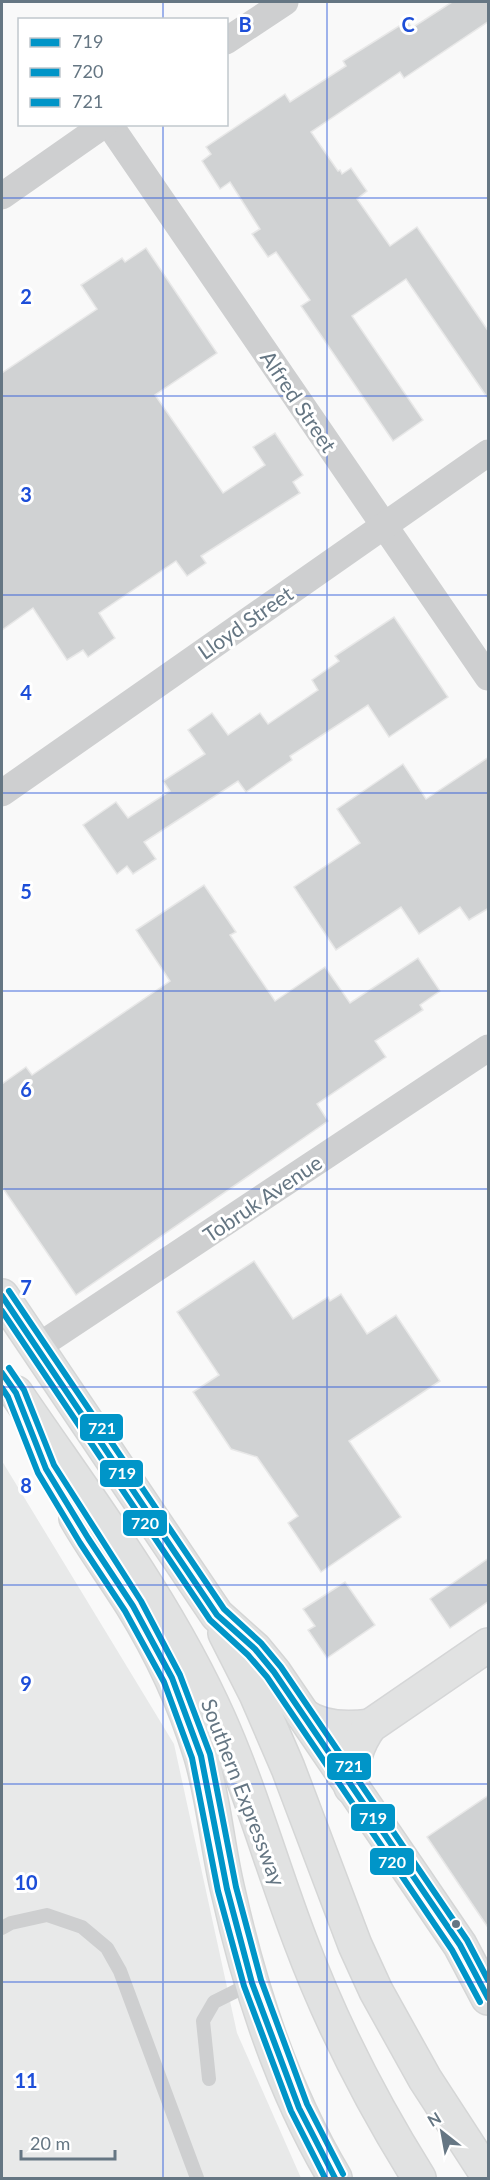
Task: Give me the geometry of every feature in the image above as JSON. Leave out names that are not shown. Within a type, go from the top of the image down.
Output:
[{"type":"main road","points":[[2,1296],[217,1615],[256,1694],[288,1768],[355,1945],[376,1991],[425,2079],[489,2176]]},
{"type":"main road","points":[[9,1383],[46,1469],[88,1539],[133,1606],[172,1678],[189,1718],[201,1756],[227,1889],[252,1983],[299,2108],[335,2178]]},
{"type":"main road","name":"Southern Expressway","points":[[9,1383],[142,1578],[187,1653],[219,1720],[243,1778],[300,1942],[327,2007],[373,2100],[419,2178]]},
{"type":"main road","points":[[217,1615],[255,1649],[274,1672],[460,1945],[489,1998]]},
{"type":"main road","points":[[351,1787],[353,1761],[370,1726],[489,1645]]},
{"type":"main road","points":[[303,1714],[310,1720],[339,1728],[370,1726]]},
{"type":"street","points":[[228,40],[285,2]]},
{"type":"street","points":[[2,196],[104,126]]},
{"type":"street","name":"Alfred Street","points":[[108,126],[489,677]]},
{"type":"street","name":"Lloyd Street","points":[[2,793],[489,453]]},
{"type":"street","name":"Tobruk Avenue","points":[[36,1348],[489,1048]]},
{"type":"lane","points":[[2,1928],[11,1923],[47,1915],[82,1927],[107,1948],[120,1971],[197,2178]]},
{"type":"lane","points":[[209,2079],[203,2020],[214,2002],[252,1983]]},
{"type":"shaded area","points":[[2,1461],[174,1744],[237,2033],[301,2178],[2,2178]]},
{"type":"building","points":[[452,2],[489,2],[489,21],[404,78],[400,72],[311,132],[338,171],[340,170],[342,174],[351,168],[367,191],[357,199],[390,246],[417,227],[489,332],[489,400],[406,279],[352,316],[423,420],[393,441],[301,306],[310,300],[276,252],[268,257],[252,234],[260,229],[230,182],[220,189],[202,161],[211,154],[206,147],[285,94],[290,102],[346,66],[343,61],[407,21],[412,28]]},
{"type":"building","points":[[146,248],[217,353],[155,395],[223,493],[265,465],[253,447],[275,433],[303,475],[293,482],[300,493],[201,556],[206,563],[187,576],[176,561],[99,613],[115,638],[88,657],[83,650],[67,660],[33,608],[2,630],[2,373],[97,309],[81,285],[122,258],[125,262]]},
{"type":"building","points":[[394,617],[448,697],[389,737],[368,705],[290,756],[292,760],[246,792],[238,781],[144,842],[156,859],[133,874],[127,866],[117,874],[83,825],[116,802],[128,818],[170,791],[163,781],[205,754],[188,730],[212,713],[228,735],[260,713],[268,724],[318,690],[312,680],[339,661],[335,656]]},
{"type":"building","points":[[489,757],[489,908],[469,920],[460,907],[419,934],[401,907],[336,950],[294,887],[360,843],[337,809],[403,764],[426,799]]},
{"type":"building","points":[[204,885],[236,932],[230,935],[275,1001],[325,967],[350,1003],[418,958],[440,991],[420,1005],[423,1010],[375,1041],[386,1057],[317,1104],[328,1121],[76,1295],[2,1187],[2,1084],[26,1067],[32,1075],[170,981],[136,930]]},
{"type":"building","points":[[254,1261],[293,1319],[328,1297],[330,1301],[341,1294],[367,1334],[396,1315],[440,1381],[349,1441],[401,1517],[321,1572],[288,1523],[298,1516],[257,1457],[231,1449],[193,1392],[219,1375],[177,1312]]},
{"type":"building","points":[[489,1558],[489,1601],[450,1628],[430,1599]]},
{"type":"building","points":[[345,1582],[375,1625],[327,1658],[308,1630],[315,1626],[303,1609]]},
{"type":"building","points":[[489,1795],[489,1929],[427,1837]]},
{"type":"transit line","name":"721","points":[[9,1291],[224,1609],[261,1643],[281,1667],[467,1940],[488,1980]]},
{"type":"transit line","name":"719","points":[[2,1296],[217,1615],[255,1649],[274,1672],[460,1945],[488,1998]]},
{"type":"transit line","name":"720","points":[[2,1311],[210,1620],[248,1655],[267,1677],[452,1950],[480,2002]]},
{"type":"transit line","name":"721","points":[[9,1368],[24,1390],[54,1465],[141,1601],[180,1675],[210,1754],[236,1887],[261,1980],[307,2104],[343,2174]]},
{"type":"transit line","name":"719","points":[[2,1373],[16,1393],[46,1469],[133,1606],[172,1678],[201,1756],[227,1889],[252,1983],[299,2108],[335,2178]]},
{"type":"transit line","name":"720","points":[[2,1388],[8,1397],[38,1473],[80,1543],[125,1611],[164,1682],[192,1758],[218,1891],[244,1986],[291,2111],[325,2178]]}]
